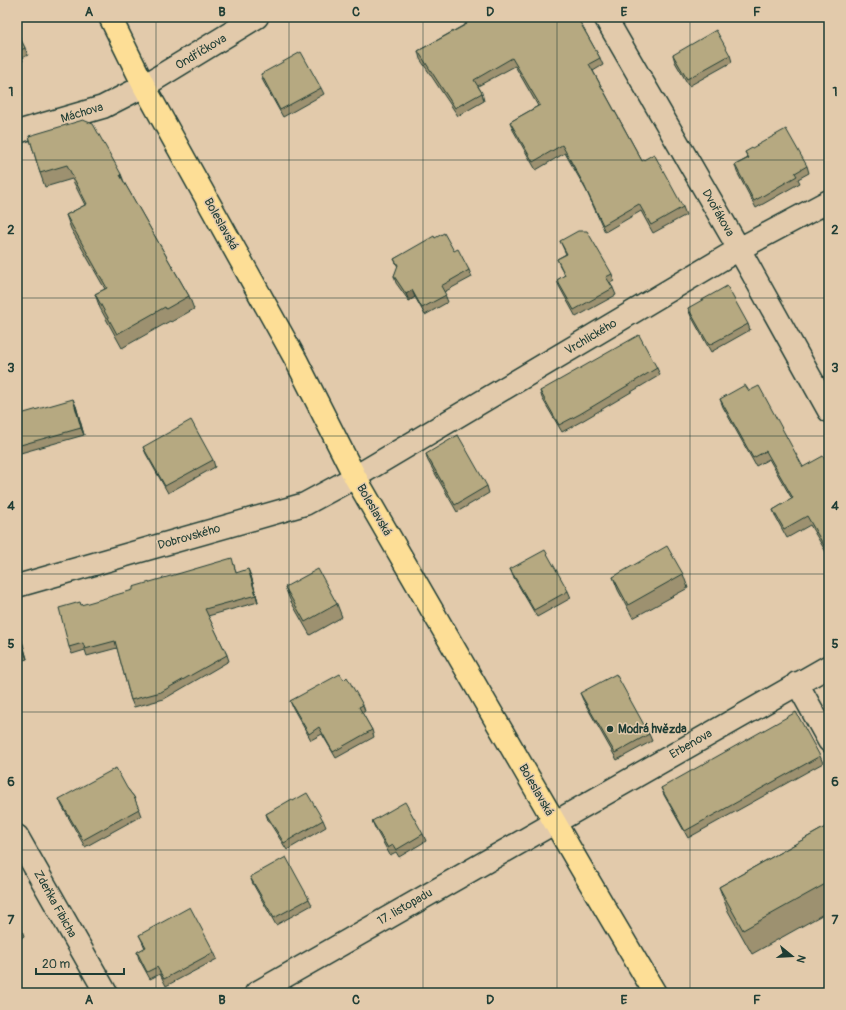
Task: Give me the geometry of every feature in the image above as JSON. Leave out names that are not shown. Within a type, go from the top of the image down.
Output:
[{"type":"main road","name":"Boleslavská","points":[[110,17],[144,86],[296,360],[356,477],[554,822],[655,993]]},
{"type":"street","name":"Ondříčkova","points":[[144,86],[258,17]]},
{"type":"street","name":"Dvořákova","points":[[605,17],[739,249],[829,411]]},
{"type":"street","name":"Máchova","points":[[17,132],[104,107],[144,86]]},
{"type":"street","name":"Vrchlického","points":[[356,477],[739,249],[829,201]]},
{"type":"street","name":"Dobrovského","points":[[17,586],[305,504],[356,477]]},
{"type":"street","name":"Erbenova","points":[[554,822],[829,666]]},
{"type":"street","points":[[797,684],[829,741]]},
{"type":"street","name":"17. listopadu","points":[[256,993],[554,822]]},
{"type":"street","name":"Zdeňka Fibicha","points":[[17,836],[106,993]]},
{"type":"building","points":[[463,17],[577,17],[600,58],[589,64],[642,161],[654,154],[683,207],[651,225],[639,204],[603,225],[583,183],[562,145],[533,162],[510,122],[540,105],[512,58],[474,80],[482,93],[455,108],[418,51],[467,24]]},
{"type":"building","points":[[716,30],[730,55],[687,79],[673,55]]},
{"type":"building","points":[[17,32],[25,48],[19,51],[21,54],[17,56]]},
{"type":"building","points":[[301,52],[321,88],[280,110],[261,74]]},
{"type":"building","points":[[83,120],[93,124],[121,174],[120,175],[189,296],[166,309],[165,307],[117,334],[95,294],[107,288],[66,215],[87,204],[67,165],[40,173],[29,136]]},
{"type":"building","points":[[786,129],[807,166],[795,173],[797,176],[754,201],[735,165],[749,158],[745,152]]},
{"type":"building","points":[[578,231],[587,231],[612,274],[606,277],[613,288],[574,310],[557,280],[565,275],[557,259],[567,254],[560,241]]},
{"type":"building","points":[[444,233],[454,251],[458,249],[469,270],[441,286],[446,295],[422,308],[412,290],[406,294],[394,276],[398,265],[394,259],[434,236],[435,238]]},
{"type":"building","points":[[727,286],[748,324],[709,345],[688,308]]},
{"type":"building","points":[[639,335],[657,368],[559,425],[540,391]]},
{"type":"building","points":[[745,385],[749,391],[759,386],[803,467],[823,456],[829,467],[829,554],[807,516],[784,529],[773,510],[793,498],[766,451],[753,458],[720,399]]},
{"type":"building","points":[[73,399],[81,428],[17,446],[17,415]]},
{"type":"building","points":[[191,420],[213,460],[165,486],[143,447]]},
{"type":"building","points":[[458,435],[487,486],[455,505],[426,454]]},
{"type":"building","points":[[667,546],[683,574],[628,605],[613,577]]},
{"type":"building","points":[[545,550],[568,591],[534,610],[510,569]]},
{"type":"building","points":[[232,558],[236,573],[248,569],[256,595],[205,609],[227,655],[161,692],[131,700],[115,641],[85,649],[83,643],[69,647],[59,608],[80,602],[81,605],[133,590],[133,587]]},
{"type":"building","points":[[318,569],[337,604],[305,622],[285,587]]},
{"type":"building","points":[[17,626],[24,652],[17,654]]},
{"type":"building","points":[[340,674],[344,680],[347,677],[363,705],[359,707],[372,730],[333,752],[319,727],[309,734],[290,701]]},
{"type":"building","points":[[616,674],[649,734],[615,753],[580,693]]},
{"type":"building","points":[[796,712],[820,756],[685,831],[661,788]]},
{"type":"building","points":[[116,768],[127,788],[134,797],[139,809],[83,840],[59,799]]},
{"type":"building","points":[[307,793],[323,820],[284,843],[266,814],[292,799],[293,801]]},
{"type":"building","points":[[405,802],[423,834],[396,850],[393,845],[388,848],[372,821]]},
{"type":"building","points":[[829,825],[829,882],[743,930],[719,887]]},
{"type":"building","points":[[286,857],[309,899],[274,918],[250,877]]},
{"type":"building","points":[[190,907],[214,952],[164,979],[157,967],[147,972],[137,952],[146,947],[139,935]]},
{"type":"building","points":[[17,920],[21,927],[17,929]]},
{"type":"building","points":[[829,984],[829,993],[813,993]]},
{"type":"place","name":"Modrá hvězda","points":[[610,729]]}]
